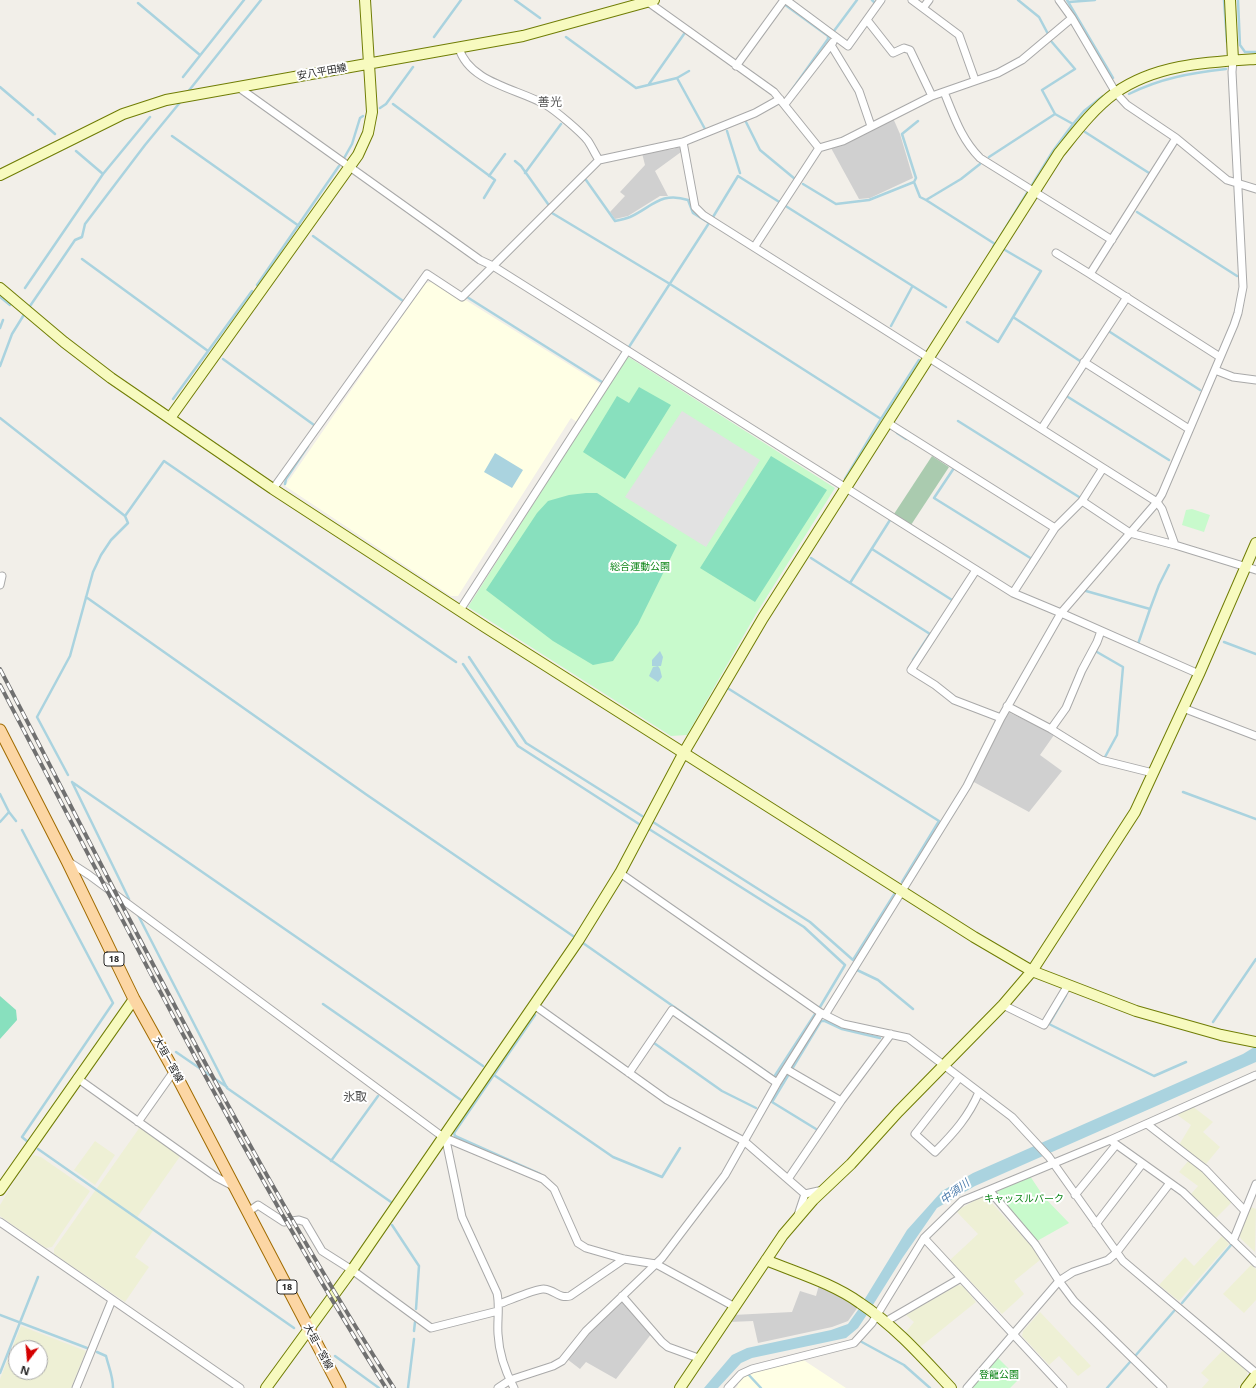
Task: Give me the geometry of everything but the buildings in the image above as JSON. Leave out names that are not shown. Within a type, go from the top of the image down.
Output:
[{"type":"main road","name":"大垣一宮線","points":[[0,730],[67,861],[134,999],[174,1071],[340,1388]]},
{"type":"street","points":[[170,418],[350,168],[368,133],[372,112],[365,0]]},
{"type":"street","points":[[736,66],[785,0],[848,46],[881,0]]},
{"type":"street","points":[[912,0],[959,35],[975,80]]},
{"type":"street","points":[[923,8],[929,0]]},
{"type":"street","points":[[1059,0],[1072,18],[1116,93],[1127,105],[1176,138],[1227,180],[1256,189]]},
{"type":"street","points":[[498,1388],[510,1380],[553,1366],[562,1361],[586,1331],[656,1264],[704,1205],[725,1176],[777,1083],[823,1014],[967,786],[1000,718],[1061,613],[1157,502],[1238,314],[1243,287],[1237,184],[1230,0]]},
{"type":"street","points":[[651,1],[736,66],[774,92],[819,148]]},
{"type":"street","name":"安八平田線","points":[[0,175],[123,114],[166,100],[523,36],[651,1]]},
{"type":"street","points":[[755,246],[819,148],[843,141],[932,96],[998,73],[1022,60],[1072,18]]},
{"type":"street","points":[[867,20],[893,53],[904,48],[910,50],[932,96]]},
{"type":"street","points":[[273,488],[427,274],[462,297],[599,160],[683,142],[782,102],[837,37]]},
{"type":"street","points":[[831,45],[859,91],[871,126]]},
{"type":"street","points":[[459,48],[464,61],[494,84],[528,96],[546,106],[587,140],[599,160]]},
{"type":"street","points":[[266,1388],[308,1328],[352,1270],[578,942],[620,873],[683,754],[763,618],[1059,153],[1077,129],[1116,93],[1144,77],[1162,70],[1210,62],[1256,59]]},
{"type":"street","points":[[238,87],[480,260],[493,266],[1013,593],[1199,674]]},
{"type":"street","points":[[944,92],[969,147],[992,166],[1035,191],[1112,240]]},
{"type":"street","points":[[1090,274],[1176,138]]},
{"type":"street","points":[[683,142],[695,207],[704,215],[929,356],[1157,502],[1162,509],[1175,545]]},
{"type":"street","points":[[1056,253],[1127,296],[1220,357]]},
{"type":"street","points":[[0,288],[34,318],[111,378],[273,488],[683,754],[902,890],[974,937],[1032,971],[1136,1011],[1221,1035],[1256,1042]]},
{"type":"street","points":[[1042,428],[1127,296]]},
{"type":"street","points":[[460,610],[628,351]]},
{"type":"street","points":[[1084,362],[1189,429]]},
{"type":"street","points":[[1215,370],[1234,377],[1256,380]]},
{"type":"street","points":[[888,423],[1055,528]]},
{"type":"street","points":[[1013,593],[1055,528],[1082,500],[1103,468]]},
{"type":"street","points":[[1082,500],[1130,533],[1256,570]]},
{"type":"street","points":[[680,1388],[701,1359],[766,1260],[797,1217],[944,1067],[1003,1005],[1032,971],[1124,832],[1135,812],[1199,674],[1256,543]]},
{"type":"street","points":[[976,570],[911,670],[935,685],[954,700],[1000,718]]},
{"type":"street","points":[[0,585],[2,576]]},
{"type":"street","points":[[1051,729],[1066,708],[1101,631]]},
{"type":"street","points":[[1007,706],[1051,729],[1101,760],[1153,773]]},
{"type":"street","points":[[1183,708],[1256,736]]},
{"type":"street","points":[[67,861],[84,871],[443,1137],[543,1179],[554,1189],[578,1243],[586,1248],[624,1259],[656,1264],[735,1307]]},
{"type":"street","points":[[620,873],[823,1014],[843,1024],[908,1038],[918,1044],[944,1067],[1012,1117],[1051,1160],[1123,1262],[1256,1374],[1246,1388]]},
{"type":"street","points":[[1003,1005],[1044,1025],[1068,985]]},
{"type":"street","points":[[0,1190],[77,1078],[134,999]]},
{"type":"street","points":[[534,1005],[667,1100],[744,1141],[805,1194]]},
{"type":"street","points":[[629,1073],[672,1010],[777,1083]]},
{"type":"street","points":[[788,1179],[841,1101],[891,1034]]},
{"type":"street","points":[[786,1069],[841,1101]]},
{"type":"street","points":[[138,1122],[174,1071]]},
{"type":"street","points":[[728,1388],[741,1374],[752,1369],[854,1343],[878,1316],[924,1238],[962,1201],[989,1190],[1051,1160],[1113,1143],[1147,1124],[1256,1075]]},
{"type":"street","points":[[77,1078],[216,1177],[233,1186]]},
{"type":"street","points":[[959,1078],[915,1134],[935,1152],[956,1131],[971,1110],[979,1092]]},
{"type":"street","points":[[1147,1124],[1205,1169],[1245,1211]]},
{"type":"street","points":[[443,1137],[447,1145],[462,1217],[497,1293],[499,1308],[498,1334],[501,1360],[514,1388]]},
{"type":"street","points":[[1113,1143],[1183,1192],[1256,1263]]},
{"type":"street","points":[[1076,1195],[1113,1143]]},
{"type":"street","points":[[1096,1224],[1142,1164]]},
{"type":"street","points":[[967,1388],[1059,1281],[1073,1272],[1108,1260],[1116,1253],[1170,1183]]},
{"type":"street","points":[[1233,1241],[1256,1184]]},
{"type":"street","points":[[805,1194],[823,1190]]},
{"type":"street","points":[[989,1190],[1036,1244],[1059,1281],[1074,1300],[1163,1388]]},
{"type":"street","points":[[797,1217],[805,1194]]},
{"type":"street","points":[[248,1212],[258,1205],[284,1222],[299,1220],[305,1222],[322,1251],[352,1270],[431,1328],[499,1308],[543,1289],[555,1292],[559,1297],[564,1298],[570,1296],[624,1259]]},
{"type":"street","points":[[0,1222],[240,1388]]},
{"type":"street","points":[[924,1238],[1063,1388]]},
{"type":"street","points":[[766,1260],[835,1288],[860,1302],[908,1342],[951,1388]]},
{"type":"street","points":[[878,1316],[961,1278]]},
{"type":"street","points":[[622,1296],[668,1347],[701,1359]]},
{"type":"street","points":[[76,1388],[112,1300]]},
{"type":"shaded area","points":[[893,118],[900,134],[913,178],[870,198],[859,199],[831,148],[847,143]]},
{"type":"shaded area","points":[[677,147],[681,148],[681,152],[655,171],[668,196],[660,196],[628,216],[615,219],[610,212],[625,196],[620,192],[645,165],[642,153],[674,149]]},
{"type":"shaded area","points":[[432,282],[461,300],[464,299],[600,384],[577,422],[571,418],[458,596],[451,596],[285,486],[425,283]]},
{"type":"shaded area","points":[[682,411],[760,460],[706,547],[625,497]]},
{"type":"shaded area","points":[[932,456],[949,467],[911,525],[894,514]]},
{"type":"shaded area","points":[[1008,712],[1054,735],[1040,755],[1062,771],[1029,812],[972,781]]},
{"type":"shaded area","points":[[1192,1106],[1213,1122],[1203,1132],[1220,1147],[1206,1164],[1179,1145],[1191,1125],[1176,1114]]},
{"type":"shaded area","points":[[140,1127],[181,1155],[136,1219],[153,1231],[135,1257],[149,1267],[125,1302],[54,1254],[54,1249]]},
{"type":"shaded area","points":[[95,1141],[115,1155],[95,1185],[74,1170]]},
{"type":"shaded area","points":[[33,1155],[41,1157],[90,1191],[52,1247],[46,1248],[0,1216],[0,1205],[15,1180]]},
{"type":"shaded area","points":[[1189,1160],[1205,1171],[1233,1201],[1216,1218],[1191,1194],[1198,1186],[1179,1172]]},
{"type":"shaded area","points":[[983,1196],[988,1199],[1033,1248],[1040,1260],[1014,1281],[1024,1294],[1002,1314],[950,1260],[978,1234],[956,1211]]},
{"type":"shaded area","points":[[1251,1207],[1256,1209],[1255,1252],[1241,1239],[1239,1235]]},
{"type":"shaded area","points":[[1222,1236],[1229,1244],[1179,1301],[1159,1285],[1185,1257],[1194,1266]]},
{"type":"shaded area","points":[[1251,1265],[1256,1269],[1256,1300],[1244,1313],[1223,1294]]},
{"type":"shaded area","points":[[819,1285],[858,1307],[848,1321],[832,1327],[758,1343],[753,1321],[729,1322],[733,1315],[792,1312],[800,1291],[816,1296]]},
{"type":"shaded area","points":[[958,1285],[963,1286],[976,1302],[919,1348],[905,1333],[914,1322],[906,1315]]},
{"type":"shaded area","points":[[622,1300],[652,1333],[616,1379],[586,1362],[580,1369],[567,1359],[583,1339]]},
{"type":"shaded area","points":[[1040,1312],[1091,1366],[1078,1376],[1059,1356],[1049,1365],[1022,1336],[1023,1331]]},
{"type":"shaded area","points":[[21,1326],[86,1351],[71,1388],[0,1388],[0,1379],[8,1359],[8,1380],[48,1380],[48,1340],[15,1340]]},
{"type":"shaded area","points":[[1223,1350],[1247,1371],[1247,1376],[1238,1388],[1202,1388],[1209,1380],[1201,1373]]},
{"type":"shaded area","points":[[802,1359],[846,1388],[736,1388],[738,1385],[737,1382],[743,1375]]},
{"type":"green space","name":"総合運動公園","points":[[627,356],[835,488],[756,614],[687,735],[671,736],[468,607]]},
{"type":"green space","points":[[639,387],[671,405],[625,479],[583,452],[617,396],[629,403]]},
{"type":"green space","points":[[771,456],[827,490],[755,602],[700,568]]},
{"type":"green space","points":[[597,493],[677,545],[638,624],[613,661],[593,665],[553,641],[486,590],[537,513],[548,501],[569,495]]},
{"type":"green space","points":[[1192,509],[1210,515],[1204,532],[1182,525],[1186,510]]},
{"type":"green space","points":[[0,996],[16,1010],[17,1020],[0,1039]]},
{"type":"green space","name":"キャッスルパーク","points":[[1030,1176],[1044,1197],[1069,1223],[1037,1241],[995,1192]]},
{"type":"green space","name":"登龍公園","points":[[998,1358],[1019,1379],[1010,1388],[971,1388]]},
{"type":"water","points":[[495,453],[523,470],[512,488],[484,472]]},
{"type":"water","points":[[660,651],[663,657],[661,666],[652,666],[652,660]]},
{"type":"water","points":[[658,666],[662,677],[658,682],[649,676],[653,667]]},
{"type":"water","name":"中須川","points":[[1256,1046],[1256,1062],[975,1186],[937,1208],[903,1257],[858,1328],[846,1338],[752,1358],[741,1363],[718,1388],[704,1388],[732,1355],[747,1348],[831,1330],[848,1324],[907,1230],[942,1191],[973,1173],[1243,1054]]},
{"type":"waterway","points":[[183,77],[244,0]]},
{"type":"waterway","points":[[187,93],[261,0]]},
{"type":"waterway","points":[[434,37],[461,0]]},
{"type":"waterway","points":[[515,0],[540,18]]},
{"type":"waterway","points":[[828,39],[857,0]]},
{"type":"waterway","points":[[1018,0],[1039,17],[1048,34]]},
{"type":"waterway","points":[[1067,0],[1113,78]]},
{"type":"waterway","points":[[1069,2],[1095,0]]},
{"type":"waterway","points":[[1224,0],[1227,42]]},
{"type":"waterway","points":[[1238,0],[1240,45],[1245,52],[1256,52]]},
{"type":"waterway","points":[[138,3],[200,55]]},
{"type":"waterway","points":[[784,4],[828,36],[828,39],[789,94]]},
{"type":"waterway","points":[[649,84],[684,34]]},
{"type":"waterway","points":[[566,37],[636,88],[677,78],[689,71]]},
{"type":"waterway","points":[[989,157],[1055,114],[1042,90],[1075,69],[1051,41]]},
{"type":"waterway","points":[[380,108],[386,104],[413,67]]},
{"type":"waterway","points":[[1129,94],[1141,88],[1176,77],[1226,69]]},
{"type":"waterway","points":[[677,78],[705,129]]},
{"type":"waterway","points":[[0,87],[33,115]]},
{"type":"waterway","points":[[1055,114],[1073,124],[1084,111],[1103,96]]},
{"type":"waterway","points":[[28,309],[75,240],[82,237],[85,224],[145,145],[182,100]]},
{"type":"waterway","points":[[393,104],[495,180],[484,198]]},
{"type":"waterway","points":[[343,160],[352,144],[360,118],[363,116]]},
{"type":"waterway","points":[[25,288],[103,174],[150,117]]},
{"type":"waterway","points":[[38,119],[55,134]]},
{"type":"waterway","points":[[914,182],[916,178],[902,134],[918,121]]},
{"type":"waterway","points":[[746,122],[760,150],[795,179]]},
{"type":"waterway","points":[[525,173],[561,124]]},
{"type":"waterway","points":[[1032,185],[1053,151],[1073,124]]},
{"type":"waterway","points":[[727,131],[740,173]]},
{"type":"waterway","points":[[1085,132],[1149,173]]},
{"type":"waterway","points":[[172,136],[299,226]]},
{"type":"waterway","points":[[76,151],[103,174]]},
{"type":"waterway","points":[[489,176],[505,154]]},
{"type":"waterway","points":[[515,161],[521,166],[548,204]]},
{"type":"waterway","points":[[803,184],[836,204],[869,200],[914,182],[920,197],[926,200],[961,179],[980,164]]},
{"type":"waterway","points":[[257,285],[339,166]]},
{"type":"waterway","points":[[713,217],[738,176],[946,307]]},
{"type":"waterway","points":[[586,180],[615,221],[630,217],[657,201],[671,197],[688,200],[693,213],[709,223]]},
{"type":"waterway","points":[[1000,237],[1027,193]]},
{"type":"waterway","points":[[926,200],[995,244],[993,247]]},
{"type":"waterway","points":[[1137,212],[1237,276]]},
{"type":"waterway","points":[[552,213],[670,284],[881,419],[845,479]]},
{"type":"waterway","points":[[629,347],[709,223]]},
{"type":"waterway","points":[[313,236],[403,301]]},
{"type":"waterway","points":[[967,322],[998,342],[1041,271],[1005,250]]},
{"type":"waterway","points":[[82,259],[208,351]]},
{"type":"waterway","points":[[891,326],[912,287]]},
{"type":"waterway","points":[[173,399],[252,291]]},
{"type":"waterway","points":[[0,297],[10,305]]},
{"type":"waterway","points":[[467,297],[602,382]]},
{"type":"waterway","points":[[0,366],[12,334],[25,313]]},
{"type":"waterway","points":[[1013,317],[1080,361]]},
{"type":"waterway","points":[[0,328],[3,320]]},
{"type":"waterway","points":[[1110,332],[1200,390]]},
{"type":"waterway","points":[[223,359],[314,425]]},
{"type":"waterway","points":[[881,419],[919,360]]},
{"type":"waterway","points":[[1068,397],[1169,460]]},
{"type":"waterway","points":[[0,418],[125,516],[128,523],[111,540],[101,555],[93,572],[70,656],[37,717],[68,775]]},
{"type":"waterway","points":[[958,421],[1079,497]]},
{"type":"waterway","points":[[897,433],[906,439]]},
{"type":"waterway","points":[[285,484],[286,479],[308,446]]},
{"type":"waterway","points":[[125,516],[164,461],[456,662]]},
{"type":"waterway","points":[[951,466],[954,468],[934,498],[1032,559]]},
{"type":"waterway","points":[[890,520],[850,583],[930,634],[913,660]]},
{"type":"waterway","points":[[872,549],[952,600]]},
{"type":"waterway","points":[[811,558],[850,583]]},
{"type":"waterway","points":[[1150,609],[1159,585],[1169,565]]},
{"type":"waterway","points":[[1086,591],[1150,609],[1138,644]]},
{"type":"waterway","points":[[86,597],[367,795],[573,936]]},
{"type":"waterway","points":[[1224,642],[1256,654]]},
{"type":"waterway","points":[[1097,652],[1123,667],[1117,735],[1105,757]]},
{"type":"waterway","points":[[469,657],[526,743],[642,816]]},
{"type":"waterway","points":[[463,664],[518,746],[639,824]]},
{"type":"waterway","points":[[729,689],[939,821],[902,882]]},
{"type":"waterway","points":[[72,782],[483,1066]]},
{"type":"waterway","points":[[72,782],[129,899]]},
{"type":"waterway","points":[[1183,792],[1256,819]]},
{"type":"waterway","points":[[0,794],[9,812],[0,822]]},
{"type":"waterway","points":[[9,812],[16,821]]},
{"type":"waterway","points":[[653,822],[810,922],[853,960],[895,893]]},
{"type":"waterway","points":[[649,829],[804,927],[845,965],[820,1007]]},
{"type":"waterway","points":[[22,830],[113,1003],[22,1137],[28,1142]]},
{"type":"waterway","points":[[138,915],[227,1088],[391,1202]]},
{"type":"waterway","points":[[583,943],[774,1077],[815,1014]]},
{"type":"waterway","points":[[1213,1022],[1256,959]]},
{"type":"waterway","points":[[857,970],[878,980],[913,1009]]},
{"type":"waterway","points":[[1066,995],[1049,1024],[1154,1076],[1186,1062]]},
{"type":"waterway","points":[[323,1004],[461,1100]]},
{"type":"waterway","points":[[535,1015],[454,1133],[455,1136],[540,1174]]},
{"type":"waterway","points":[[816,1129],[772,1102],[821,1021],[825,1021],[842,1029],[880,1038]]},
{"type":"waterway","points":[[654,1043],[722,1091],[756,1108]]},
{"type":"waterway","points":[[176,1052],[227,1087]]},
{"type":"waterway","points":[[494,1075],[613,1157],[662,1177],[680,1148]]},
{"type":"waterway","points":[[331,1161],[378,1096]]},
{"type":"waterway","points":[[38,1149],[294,1328]]},
{"type":"waterway","points":[[392,1225],[419,1266],[416,1309]]},
{"type":"waterway","points":[[1182,1303],[1231,1245]]},
{"type":"waterway","points":[[0,1373],[38,1277]]},
{"type":"waterway","points":[[1136,1355],[1174,1311]]},
{"type":"waterway","points":[[0,1315],[87,1348]]},
{"type":"waterway","points":[[414,1331],[415,1322]]},
{"type":"waterway","points":[[408,1388],[414,1339]]},
{"type":"waterway","points":[[860,1341],[904,1365],[930,1388]]},
{"type":"waterway","points":[[97,1352],[106,1356],[112,1376],[113,1388]]},
{"type":"waterway","points":[[335,1356],[379,1388]]},
{"type":"waterway","points":[[1107,1388],[1130,1362]]},
{"type":"waterway","points":[[747,1373],[761,1388]]},
{"type":"railway","points":[[0,669],[141,942],[238,1123],[288,1213],[394,1388]]},
{"type":"railway","points":[[0,685],[139,952],[234,1129],[334,1303],[386,1388]]},
{"type":"district","name":"善光","points":[[550,103]]},
{"type":"district","name":"氷取","points":[[355,1098]]}]
